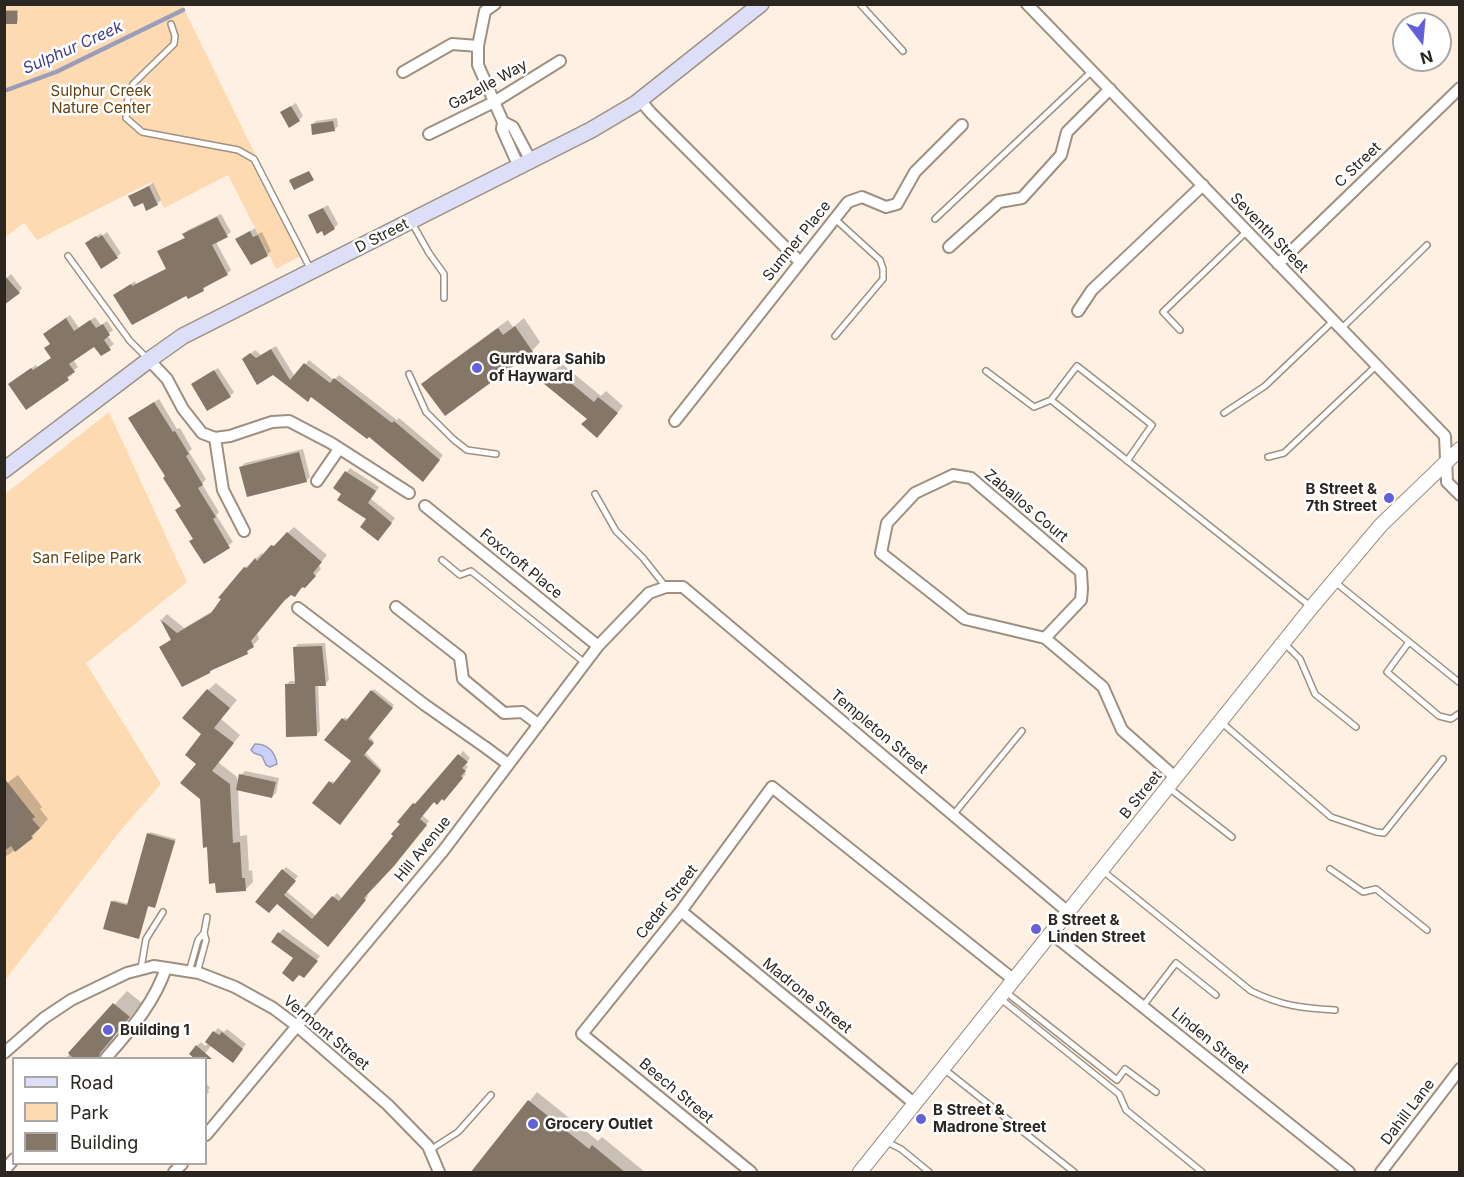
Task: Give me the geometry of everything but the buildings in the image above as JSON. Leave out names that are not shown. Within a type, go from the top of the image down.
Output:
[{"type":"main road","name":"D Street","points":[[4,470],[183,336],[591,130],[640,100],[761,4]]},
{"type":"street","points":[[495,4],[485,11],[478,46],[478,65],[503,122],[513,127],[525,164]]},
{"type":"street","name":"Seventh Street","points":[[1027,4],[1445,436],[1447,482],[1460,495]]},
{"type":"street","points":[[403,72],[452,44],[478,46]]},
{"type":"street","name":"Gazelle Way","points":[[429,134],[494,102],[560,61]]},
{"type":"street","name":"C Street","points":[[1278,264],[1460,88]]},
{"type":"street","points":[[949,247],[999,202],[1022,198],[1061,155],[1067,132],[1110,89]]},
{"type":"street","points":[[640,100],[799,261]]},
{"type":"street","name":"Sumner Place","points":[[675,422],[799,261],[848,202],[862,197],[886,207],[897,204],[915,172],[962,125]]},
{"type":"street","points":[[1078,311],[1092,290],[1203,185]]},
{"type":"street","points":[[149,360],[167,379],[183,409],[202,433],[215,438],[272,422],[289,421],[410,493]]},
{"type":"street","points":[[215,438],[223,490],[244,531]]},
{"type":"street","points":[[317,481],[339,449]]},
{"type":"street","name":"B Street","points":[[860,1173],[1334,580],[1381,525],[1460,449]]},
{"type":"street","name":"Zaballos Court","points":[[1045,638],[1081,600],[1081,572],[970,478],[953,475],[915,493],[887,523],[881,553],[965,619],[1045,638],[1103,687],[1122,730],[1172,782]]},
{"type":"street","name":"Foxcroft Place","points":[[425,506],[598,646]]},
{"type":"street","name":"Hill Avenue","points":[[207,1134],[443,851],[598,646],[649,593],[666,587]]},
{"type":"street","name":"Templeton Street","points":[[666,587],[683,587],[1068,912]]},
{"type":"street","points":[[396,607],[460,657],[463,679],[504,713],[522,712],[538,724]]},
{"type":"street","points":[[298,608],[425,705],[508,764]]},
{"type":"street","name":"Cedar Street","points":[[582,1034],[681,911],[772,786],[1006,989]]},
{"type":"street","name":"Madrone Street","points":[[681,911],[915,1104]]},
{"type":"street","name":"Linden Street","points":[[1051,933],[1349,1173]]},
{"type":"street","name":"Vermont Street","points":[[4,1053],[44,1018],[71,1000],[127,973],[154,966],[193,972],[235,987],[273,1008],[297,1026],[388,1106],[430,1150],[439,1173]]},
{"type":"street","points":[[107,1057],[141,1018],[166,968]]},
{"type":"street","name":"Beech Street","points":[[582,1034],[750,1173]]},
{"type":"street","name":"Dahill Lane","points":[[1381,1173],[1460,1069]]},
{"type":"lane","points":[[860,4],[903,51]]},
{"type":"lane","points":[[171,24],[175,36],[174,44],[133,84],[128,96],[126,118],[142,132],[238,150],[254,159],[312,271]]},
{"type":"lane","points":[[935,219],[1092,71]]},
{"type":"lane","points":[[834,218],[880,261],[884,273],[883,279],[835,336]]},
{"type":"lane","points":[[411,222],[444,274],[444,298]]},
{"type":"lane","points":[[1180,330],[1163,312],[1247,231]]},
{"type":"lane","points":[[1224,413],[1265,386],[1427,245]]},
{"type":"lane","points":[[68,256],[130,341],[149,360]]},
{"type":"lane","points":[[986,371],[1034,407],[1051,400],[1077,366],[1152,425],[1127,461]]},
{"type":"lane","points":[[1268,457],[1284,453],[1376,366]]},
{"type":"lane","points":[[409,374],[426,412],[453,439],[467,450],[496,454]]},
{"type":"lane","points":[[1051,400],[1311,608]]},
{"type":"lane","points":[[595,494],[616,531],[643,558],[666,587]]},
{"type":"lane","points":[[442,560],[460,575],[471,571],[585,663]]},
{"type":"lane","points":[[1334,580],[1460,683]]},
{"type":"lane","points":[[1283,642],[1300,659],[1316,694],[1356,727]]},
{"type":"lane","points":[[1409,642],[1387,672],[1439,716],[1451,718],[1460,713]]},
{"type":"lane","points":[[1220,721],[1331,817],[1376,832],[1384,833],[1443,759]]},
{"type":"lane","points":[[953,814],[1022,731]]},
{"type":"lane","points":[[1172,782],[1232,837]]},
{"type":"lane","points":[[1330,868],[1363,892],[1376,890],[1427,930]]},
{"type":"lane","points":[[1102,870],[1251,991],[1273,1002],[1297,1008],[1335,1010]]},
{"type":"lane","points":[[141,970],[146,939],[163,912]]},
{"type":"lane","points":[[193,972],[198,940],[204,933],[207,917]]},
{"type":"lane","points":[[1143,1006],[1176,963],[1216,995]]},
{"type":"lane","points":[[1006,989],[1117,1080],[1125,1069],[1156,1092]]},
{"type":"lane","points":[[1006,989],[1119,1094],[1126,1110],[1202,1173]]},
{"type":"lane","points":[[943,1068],[1074,1173]]},
{"type":"lane","points":[[430,1150],[458,1132],[491,1095]]},
{"type":"lane","points":[[885,1141],[901,1149],[929,1173]]},
{"type":"green space","name":"Sulphur Creek Nature Center","points":[[5,5],[182,5],[304,254],[276,269],[228,175],[164,208],[151,182],[37,240],[24,223],[5,237]]},
{"type":"green space","name":"San Felipe Park","points":[[109,412],[187,582],[86,663],[161,784],[121,830],[5,980],[5,494]]},
{"type":"water","points":[[255,744],[264,745],[270,750],[277,764],[270,767],[266,765],[262,756],[251,750]]},
{"type":"waterway","name":"Sulphur Creek","points":[[4,91],[56,72],[183,10]]},
{"type":"place","name":"Gurdwara Sahib of Hayward","points":[[477,368]]},
{"type":"place","name":"B Street & 7th Street","points":[[1389,498]]},
{"type":"place","name":"B Street & Linden Street","points":[[1036,929]]},
{"type":"place","name":"Building 1","points":[[108,1030]]},
{"type":"place","name":"B Street & Madrone Street","points":[[921,1119]]},
{"type":"place","name":"Grocery Outlet","points":[[533,1124]]}]
